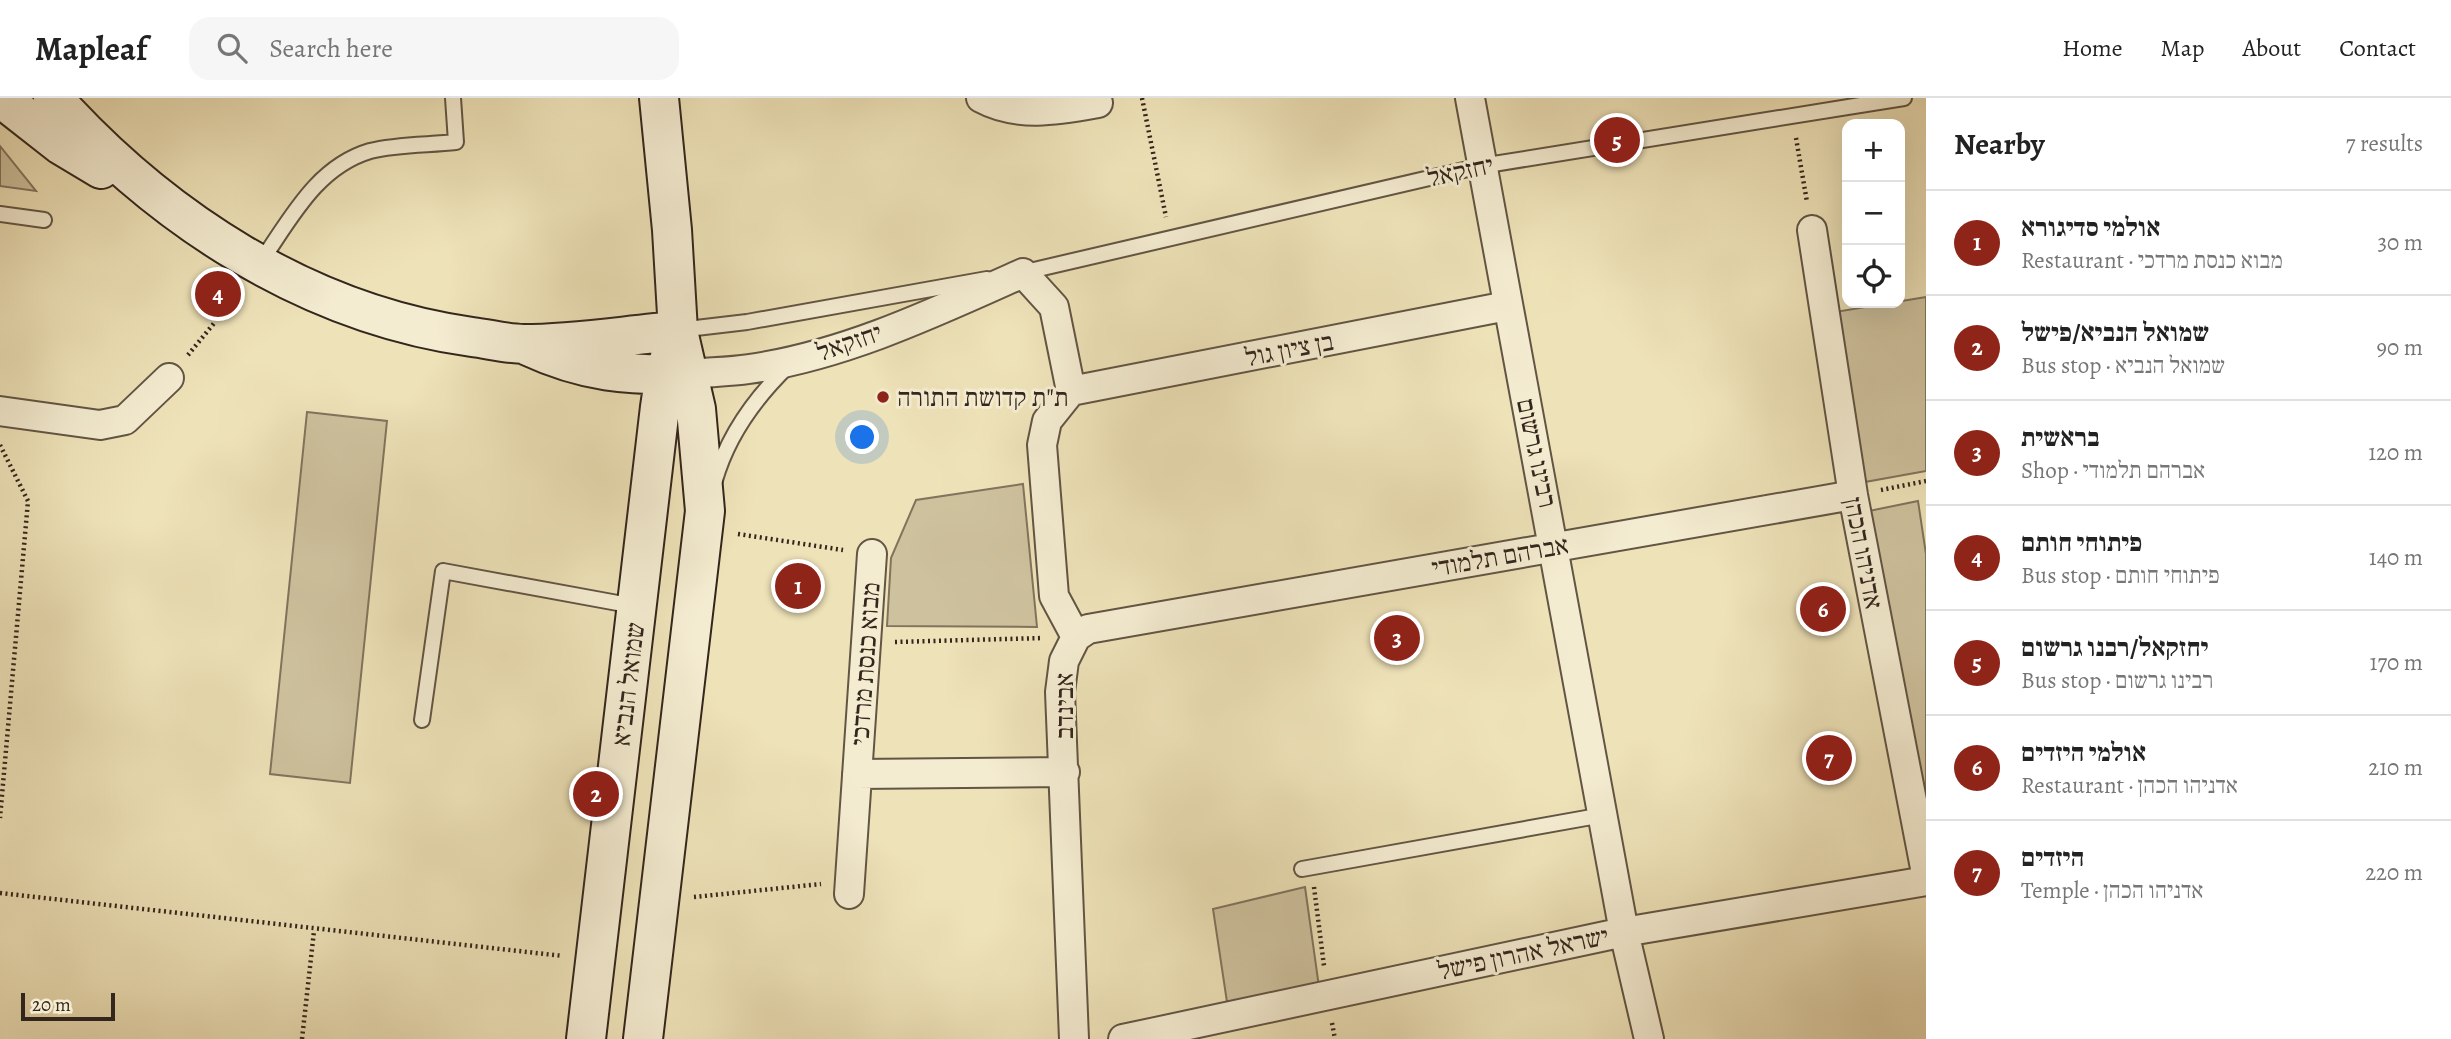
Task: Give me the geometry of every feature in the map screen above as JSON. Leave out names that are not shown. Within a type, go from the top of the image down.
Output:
[{"type":"street","points":[[1,98],[61,145],[100,169],[147,190]]},
{"type":"street","points":[[53,98],[97,147],[147,190],[258,265],[324,297],[387,319],[446,333],[524,344],[678,331]]},
{"type":"street","name":"שמואל הנביא","points":[[586,1039],[637,606],[677,374],[678,331],[672,230],[659,98]]},
{"type":"street","points":[[981,98],[992,104],[1046,113],[1098,103]]},
{"type":"street","name":"רבינו גרשום","points":[[1470,98],[1507,306],[1556,547],[1624,932],[1649,1039]]},
{"type":"street","name":"אדניהו הכהן","points":[[1812,230],[1853,495],[1926,873]]},
{"type":"street","points":[[1023,273],[1054,307],[1071,391]]},
{"type":"street","name":"יחזקאל","points":[[677,374],[748,369],[795,360],[899,325],[1023,273]]},
{"type":"street","name":"בן ציון גול","points":[[1071,391],[1507,306]]},
{"type":"street","points":[[524,344],[581,368],[610,373],[677,374]]},
{"type":"street","name":"שמואל הנביא","points":[[643,1039],[704,520],[699,430],[677,374]]},
{"type":"street","points":[[0,411],[100,425],[125,420],[169,378]]},
{"type":"street","name":"אבינדב","points":[[1071,391],[1047,421],[1042,444],[1054,596],[1076,637],[1061,674],[1074,1039]]},
{"type":"street","name":"אברהם תלמודי","points":[[1076,637],[1088,629],[1853,495]]},
{"type":"street","name":"מבוא כנסת מרדכי","points":[[849,888],[872,554]]},
{"type":"street","name":"מבוא כנסת מרדכי","points":[[857,774],[1065,772]]},
{"type":"street","name":"ישראל אהרון פישל","points":[[1123,1039],[1624,932],[1926,881]]},
{"type":"lane","points":[[258,265],[320,179],[343,162],[372,150],[456,142],[453,98]]},
{"type":"lane","name":"יחזקאל","points":[[678,331],[747,322],[1023,273],[1170,236],[1481,166],[1904,98]]},
{"type":"lane","points":[[0,214],[44,220]]},
{"type":"lane","points":[[704,520],[732,437],[760,396],[795,360]]},
{"type":"lane","points":[[422,720],[443,571],[637,606]]},
{"type":"lane","points":[[1306,868],[1603,815]]},
{"type":"path","points":[[1142,98],[1170,236]]},
{"type":"path","points":[[1793,116],[1812,230]]},
{"type":"path","points":[[169,378],[215,322]]},
{"type":"path","points":[[0,445],[28,501],[0,818]]},
{"type":"path","points":[[1853,495],[1926,481]]},
{"type":"path","points":[[704,520],[872,554]]},
{"type":"path","points":[[867,643],[1076,637]]},
{"type":"path","points":[[1306,868],[1335,1039]]},
{"type":"path","points":[[660,900],[849,888]]},
{"type":"path","points":[[0,893],[596,960]]},
{"type":"path","points":[[302,1039],[314,930]]},
{"type":"shaded area","points":[[0,146],[36,191],[0,186]]},
{"type":"shaded area","points":[[1926,297],[1926,471],[1865,482],[1835,312],[1859,308],[1905,308],[1905,300]]},
{"type":"shaded area","points":[[307,412],[387,421],[350,783],[270,774]]},
{"type":"shaded area","points":[[1023,484],[1037,627],[887,626],[891,558],[916,500]]},
{"type":"shaded area","points":[[1918,501],[1926,554],[1926,808],[1864,512]]},
{"type":"shaded area","points":[[1305,887],[1319,987],[1227,1002],[1213,909]]},
{"type":"place","name":"יחזקאל/רבנו גרשום","points":[[1617,140]]},
{"type":"place","name":"פיתוחי חותם","points":[[218,294]]},
{"type":"place","name":"ת\"ת קדושת התורה","points":[[883,397]]},
{"type":"place","name":"אולמי סדיגורא","points":[[798,586]]},
{"type":"place","name":"אולמי היזדים","points":[[1823,609]]},
{"type":"place","name":"בראשית","points":[[1397,638]]},
{"type":"place","name":"היזדים","points":[[1829,758]]},
{"type":"place","name":"שמואל הנביא/פישל","points":[[596,794]]}]
